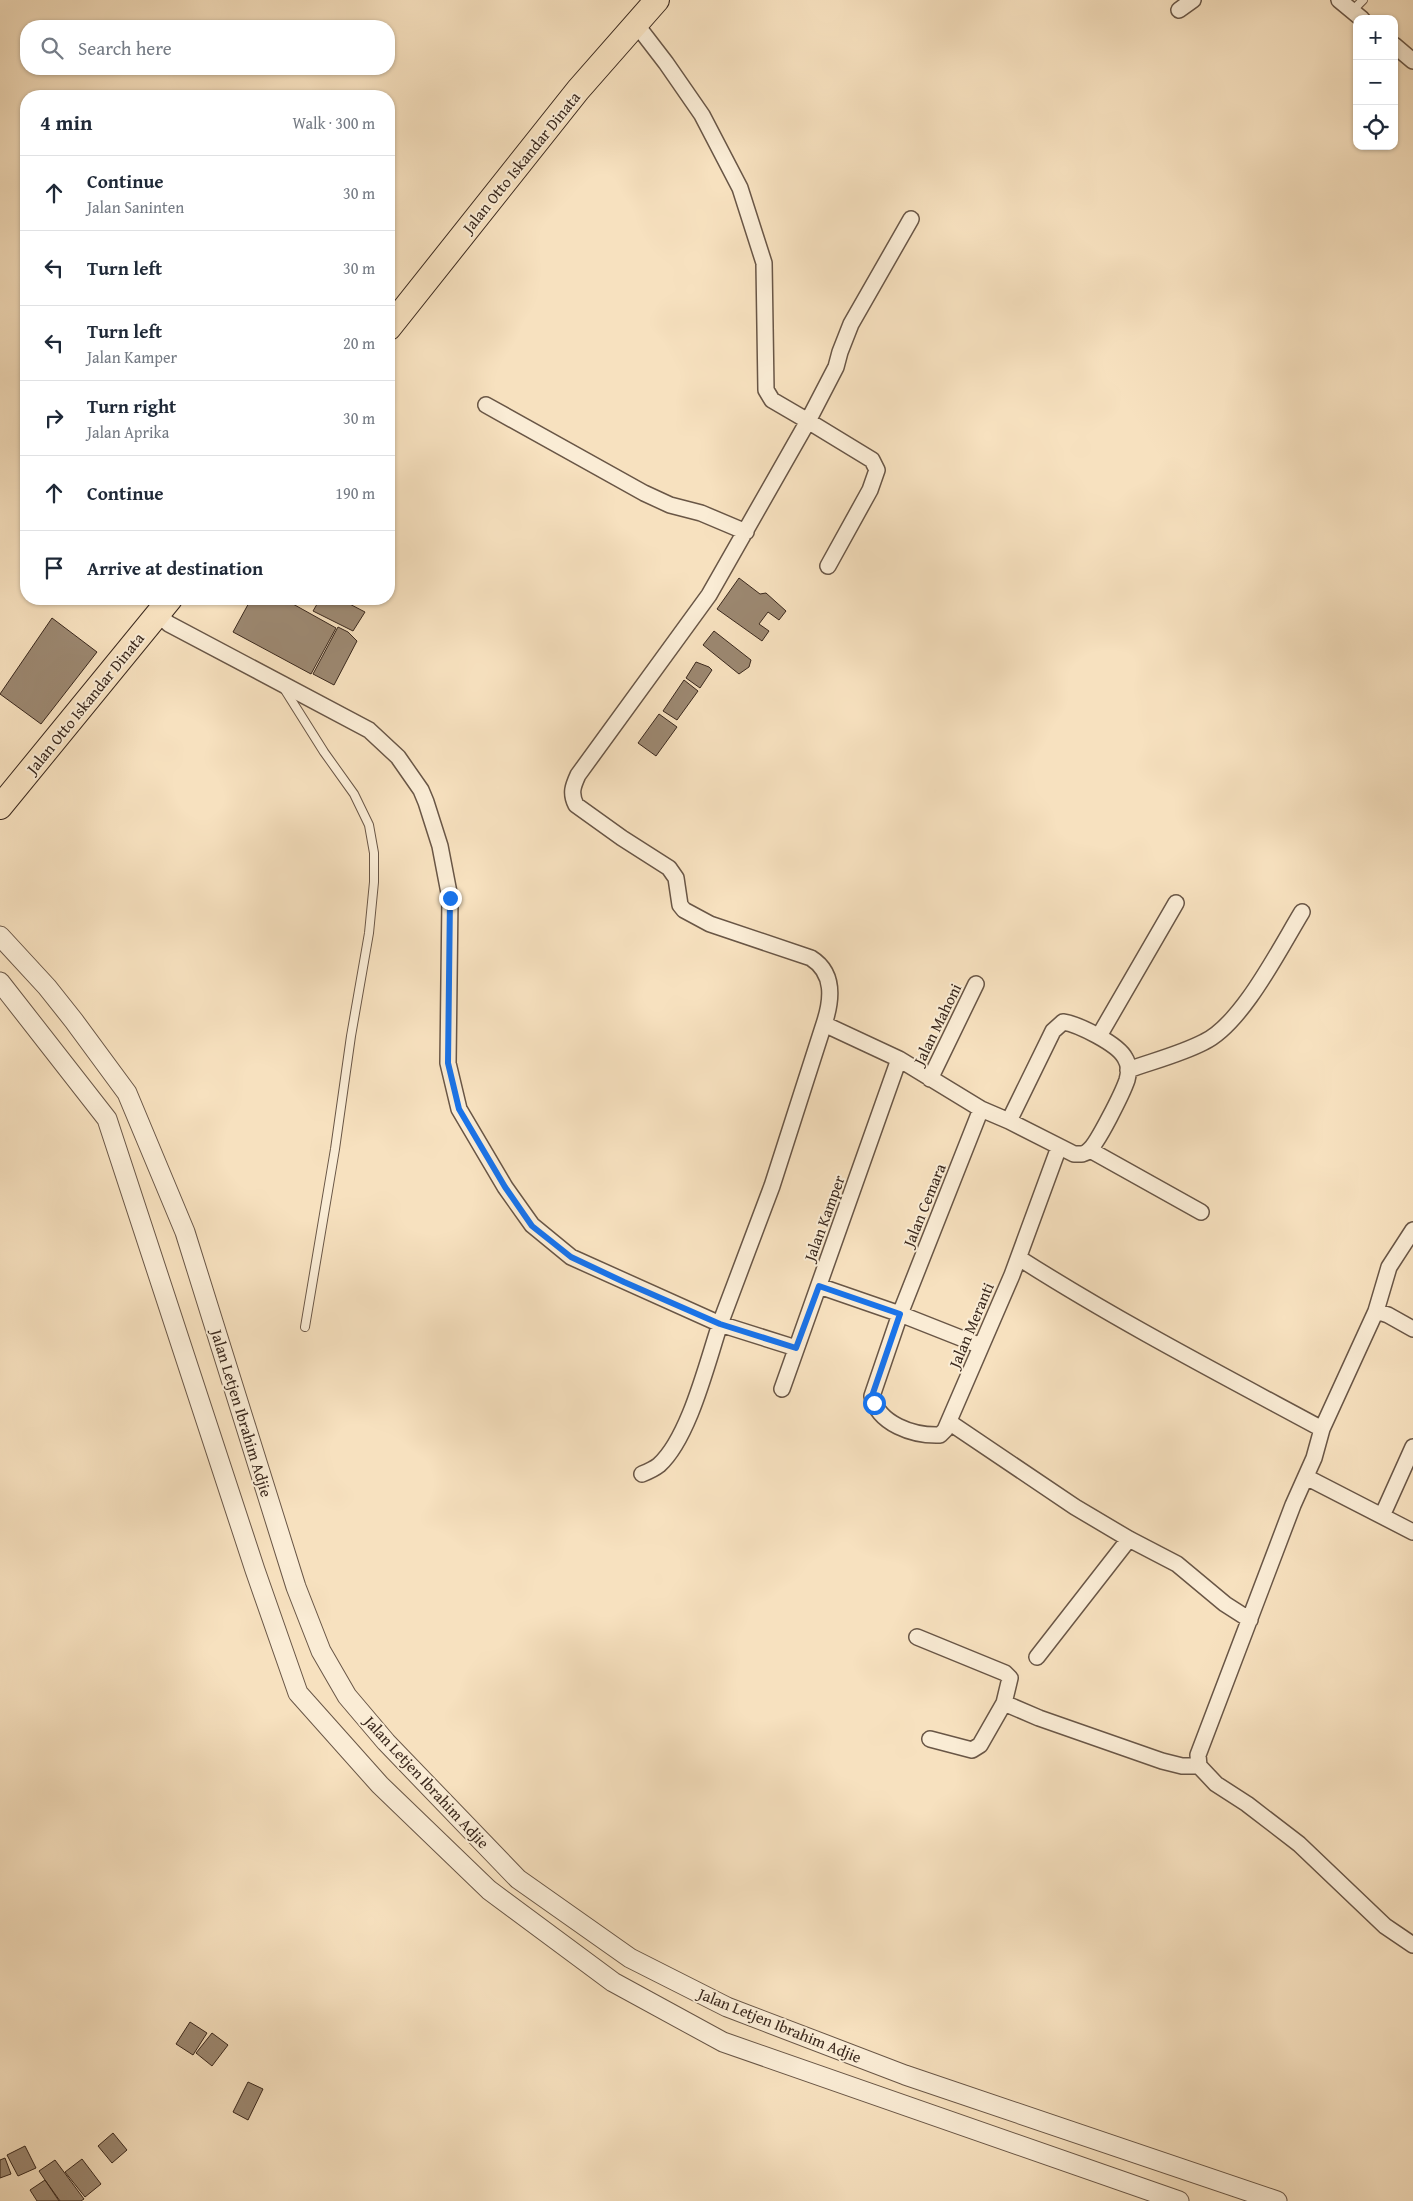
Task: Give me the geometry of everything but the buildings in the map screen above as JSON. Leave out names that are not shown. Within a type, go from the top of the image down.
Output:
[{"type":"main road","name":"Jalan Otto Iskandar Dinata","points":[[395,320],[578,90],[657,0]]},
{"type":"main road","name":"Jalan Otto Iskandar Dinata","points":[[0,807],[164,606]]},
{"type":"street","points":[[1179,10],[1193,0]]},
{"type":"street","points":[[1339,0],[1359,10]]},
{"type":"street","points":[[636,24],[666,62],[702,115],[740,188],[764,262],[766,390],[772,400],[872,460],[877,470],[870,490],[828,566]]},
{"type":"street","points":[[1398,48],[1413,61]]},
{"type":"street","points":[[642,1474],[658,1466],[670,1451],[690,1413],[720,1324],[772,1186],[828,1011],[829,992],[826,972],[819,963],[811,958],[710,924],[684,910],[680,905],[676,878],[669,868],[622,838],[576,804],[572,797],[573,786],[578,775],[709,595],[828,386],[851,324],[910,219]]},
{"type":"street","points":[[486,405],[644,493],[670,505],[701,513],[746,532]]},
{"type":"street","points":[[164,606],[169,624],[369,730],[398,757],[421,790],[440,846],[450,898],[448,1063],[459,1109],[505,1187],[532,1226],[571,1257],[720,1324],[796,1348]]},
{"type":"street","points":[[1099,1036],[1176,903]]},
{"type":"street","points":[[1128,1070],[1205,1042],[1228,1026],[1244,1006],[1302,912]]},
{"type":"street","name":"Jalan Letjen Ibrahim Adjie","points":[[0,936],[47,987],[127,1093],[185,1232],[296,1587],[321,1651],[347,1696],[386,1742],[518,1878],[630,1958],[727,2007],[905,2075],[1277,2201]]},
{"type":"street","name":"Jalan Letjen Ibrahim Adjie","points":[[0,982],[106,1119],[255,1570],[298,1693],[380,1785],[489,1890],[612,1982],[723,2042],[1179,2201]]},
{"type":"street","name":"Jalan Mahoni","points":[[930,1079],[976,984]]},
{"type":"street","points":[[824,1024],[900,1059],[981,1109],[1074,1154],[1083,1154],[1090,1150],[1113,1109],[1127,1080],[1128,1070],[1125,1056],[1099,1036],[1074,1024],[1063,1022],[1053,1031],[1009,1121]]},
{"type":"street","name":"Jalan Kamper","points":[[782,1389],[900,1059]]},
{"type":"street","name":"Jalan Cemara","points":[[949,1422],[940,1435],[920,1434],[882,1416],[876,1409],[872,1396],[900,1314],[981,1109]]},
{"type":"street","name":"Jalan Meranti","points":[[949,1422],[1019,1258],[1060,1147]]},
{"type":"street","points":[[1090,1150],[1202,1212]]},
{"type":"street","points":[[1413,1230],[1389,1267],[1376,1311],[1322,1429],[1318,1447],[1201,1742],[1198,1755],[1199,1766],[1216,1784],[1247,1804],[1299,1844],[1385,1926],[1413,1945]]},
{"type":"street","points":[[1019,1258],[1123,1319],[1322,1429]]},
{"type":"street","points":[[819,1286],[900,1314],[981,1346]]},
{"type":"street","points":[[1376,1311],[1388,1315],[1413,1329]]},
{"type":"street","points":[[949,1422],[1027,1476],[1129,1539],[1177,1564],[1225,1604],[1250,1620]]},
{"type":"street","points":[[1382,1516],[1413,1447]]},
{"type":"street","points":[[1306,1477],[1413,1532]]},
{"type":"street","points":[[1036,1657],[1129,1539]]},
{"type":"street","points":[[917,1637],[1005,1673],[1010,1678],[1004,1703],[980,1745],[972,1750],[930,1738]]},
{"type":"street","points":[[1004,1703],[1039,1718],[1162,1761],[1182,1766],[1199,1766]]},
{"type":"lane","points":[[278,682],[287,692],[320,746],[354,794],[370,825],[374,853],[370,933],[350,1036],[335,1150],[304,1327]]},
{"type":"route","points":[[450,898],[447,1004],[448,1063],[459,1109],[505,1187],[532,1226],[571,1257],[624,1282],[720,1324],[796,1348],[819,1286],[900,1314],[872,1396],[874,1403]]}]
